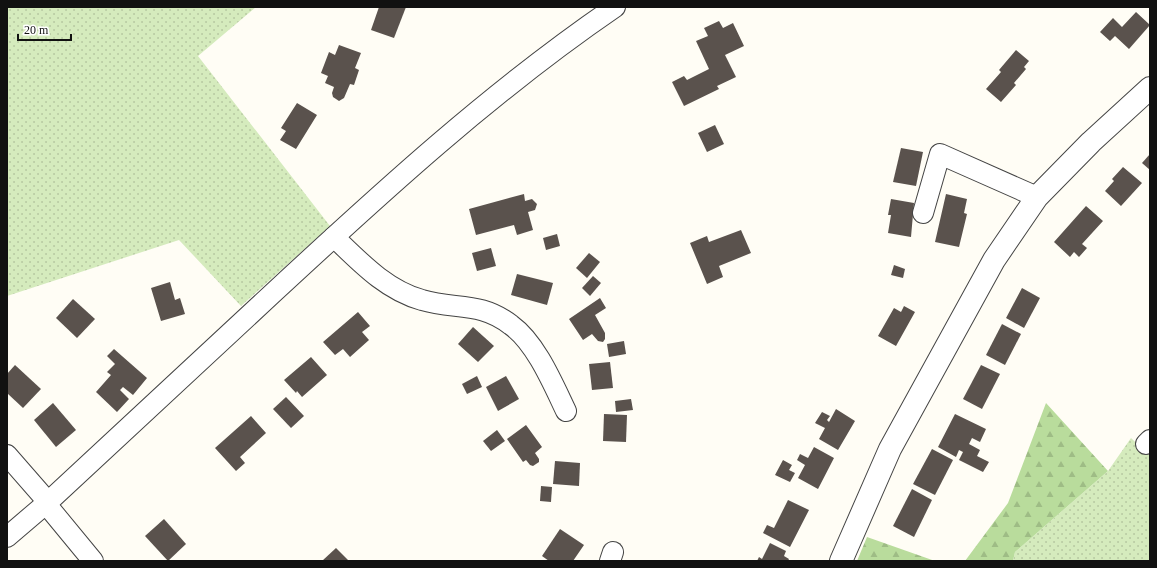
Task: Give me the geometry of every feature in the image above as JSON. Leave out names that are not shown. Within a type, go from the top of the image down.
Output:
[{"type":"street","points":[[7,537],[47,503],[334,237],[437,144],[512,83],[616,7]]},
{"type":"street","points":[[841,561],[890,449],[994,260],[1037,197],[1091,142],[1150,88]]},
{"type":"street","points":[[923,213],[940,154],[1037,197]]},
{"type":"street","points":[[334,237],[368,270],[398,290],[422,300],[467,306],[495,313],[513,326],[531,347],[566,411]]},
{"type":"street","points":[[7,455],[93,561]]},
{"type":"green space","points":[[7,7],[256,7],[198,56],[330,226],[241,306],[179,240],[7,296]]},
{"type":"green space","points":[[1046,403],[1108,471],[1015,552],[1013,561],[965,561],[1008,503]]},
{"type":"green space","points":[[1131,438],[1150,456],[1150,561],[1013,561],[1015,552],[1108,471]]},
{"type":"green space","points":[[867,537],[935,561],[857,561]]},
{"type":"building","points":[[379,7],[406,7],[394,38],[371,30]]},
{"type":"building","points":[[1136,12],[1150,25],[1129,49],[1115,36],[1110,41],[1100,32],[1113,18],[1122,27]]},
{"type":"building","points":[[719,21],[723,28],[733,23],[744,46],[725,55],[736,77],[717,86],[719,89],[684,106],[672,82],[684,76],[687,80],[709,69],[696,41],[708,36],[704,28]]},
{"type":"building","points":[[339,45],[361,53],[355,68],[359,70],[354,85],[350,84],[344,98],[339,101],[333,97],[332,93],[334,87],[325,83],[328,76],[321,73],[329,52],[335,55]]},
{"type":"building","points":[[1016,50],[1029,61],[1024,67],[1026,69],[1014,83],[1016,85],[1001,102],[986,89],[1001,72],[999,70]]},
{"type":"building","points":[[297,103],[317,115],[296,149],[280,140],[286,131],[281,128]]},
{"type":"building","points":[[715,125],[724,144],[707,152],[698,133]]},
{"type":"building","points":[[901,148],[923,152],[916,186],[893,182]]},
{"type":"building","points":[[1150,154],[1150,170],[1142,163]]},
{"type":"building","points":[[1123,167],[1142,183],[1121,206],[1105,191],[1114,181],[1112,179]]},
{"type":"building","points":[[524,194],[525,201],[532,199],[537,204],[535,210],[528,212],[533,230],[517,235],[514,225],[476,235],[469,209]]},
{"type":"building","points":[[946,194],[967,199],[964,213],[967,214],[959,247],[935,242]]},
{"type":"building","points":[[891,199],[914,203],[911,237],[888,233],[891,215],[888,215]]},
{"type":"building","points":[[1086,206],[1103,221],[1082,244],[1087,248],[1079,257],[1074,252],[1070,257],[1054,242]]},
{"type":"building","points":[[741,230],[751,253],[719,266],[723,277],[707,284],[690,243],[707,236],[709,242]]},
{"type":"building","points":[[557,234],[560,246],[546,250],[543,238]]},
{"type":"building","points":[[491,248],[496,266],[477,271],[472,253]]},
{"type":"building","points":[[589,253],[600,262],[587,278],[576,268]]},
{"type":"building","points":[[894,265],[905,269],[903,278],[891,275]]},
{"type":"building","points":[[517,274],[553,283],[547,305],[511,295]]},
{"type":"building","points":[[593,276],[601,283],[590,296],[582,288]]},
{"type":"building","points":[[170,282],[175,300],[180,298],[185,314],[161,321],[151,288]]},
{"type":"building","points":[[1022,288],[1040,298],[1024,328],[1006,318]]},
{"type":"building","points":[[600,298],[606,308],[595,315],[605,333],[605,339],[603,342],[598,341],[592,334],[583,340],[569,319]]},
{"type":"building","points":[[73,299],[95,319],[77,338],[56,318]]},
{"type":"building","points":[[904,306],[915,312],[896,346],[878,336],[894,308],[901,312]]},
{"type":"building","points":[[358,312],[370,326],[362,332],[369,340],[350,357],[343,349],[335,355],[323,342]]},
{"type":"building","points":[[1002,324],[1021,334],[1005,365],[986,355]]},
{"type":"building","points":[[473,327],[494,346],[478,362],[458,344]]},
{"type":"building","points":[[624,341],[626,354],[609,357],[607,344]]},
{"type":"building","points":[[114,349],[147,378],[133,395],[123,387],[120,390],[129,399],[117,412],[96,392],[111,375],[107,372],[115,364],[107,356]]},
{"type":"building","points":[[311,357],[327,375],[302,397],[297,391],[296,393],[284,380]]},
{"type":"building","points":[[610,362],[613,388],[592,390],[589,364]]},
{"type":"building","points":[[15,365],[41,389],[23,408],[7,393],[7,374]]},
{"type":"building","points":[[981,365],[1000,374],[982,409],[963,399]]},
{"type":"building","points":[[477,376],[482,387],[467,394],[462,384]]},
{"type":"building","points":[[506,376],[519,399],[498,411],[486,387]]},
{"type":"building","points":[[286,397],[304,416],[291,428],[273,409]]},
{"type":"building","points":[[631,399],[633,410],[616,412],[615,401]]},
{"type":"building","points":[[53,403],[76,430],[56,447],[34,420]]},
{"type":"building","points":[[836,409],[855,421],[838,450],[819,439],[825,428],[815,423],[822,412],[830,416],[827,420],[829,422]]},
{"type":"building","points":[[604,414],[627,415],[626,442],[603,441]]},
{"type":"building","points":[[955,414],[986,429],[980,442],[972,438],[969,444],[980,450],[977,456],[989,462],[983,472],[959,460],[963,452],[959,450],[956,457],[938,447]]},
{"type":"building","points":[[251,416],[266,433],[240,457],[245,463],[236,471],[215,448]]},
{"type":"building","points":[[526,425],[542,447],[535,453],[539,459],[539,462],[533,466],[526,460],[523,462],[507,439]]},
{"type":"building","points":[[497,430],[505,441],[491,451],[483,441]]},
{"type":"building","points":[[814,447],[834,458],[818,489],[798,478],[805,465],[797,460],[800,454],[808,458]]},
{"type":"building","points":[[932,449],[953,460],[935,495],[913,484]]},
{"type":"building","points":[[783,460],[792,465],[789,470],[795,473],[790,482],[775,475]]},
{"type":"building","points":[[555,461],[580,463],[579,486],[553,484]]},
{"type":"building","points":[[541,486],[552,487],[551,502],[540,501]]},
{"type":"building","points":[[912,489],[932,500],[914,537],[893,526]]},
{"type":"building","points":[[788,500],[809,510],[790,547],[763,533],[767,525],[774,528]]},
{"type":"building","points":[[164,519],[186,544],[168,561],[145,536]]},
{"type":"building","points":[[560,529],[584,545],[573,561],[549,561],[542,556]]},
{"type":"building","points":[[770,543],[786,551],[784,556],[789,559],[788,561],[757,561],[759,557],[762,559]]},
{"type":"building","points":[[336,548],[349,561],[322,561]]}]
